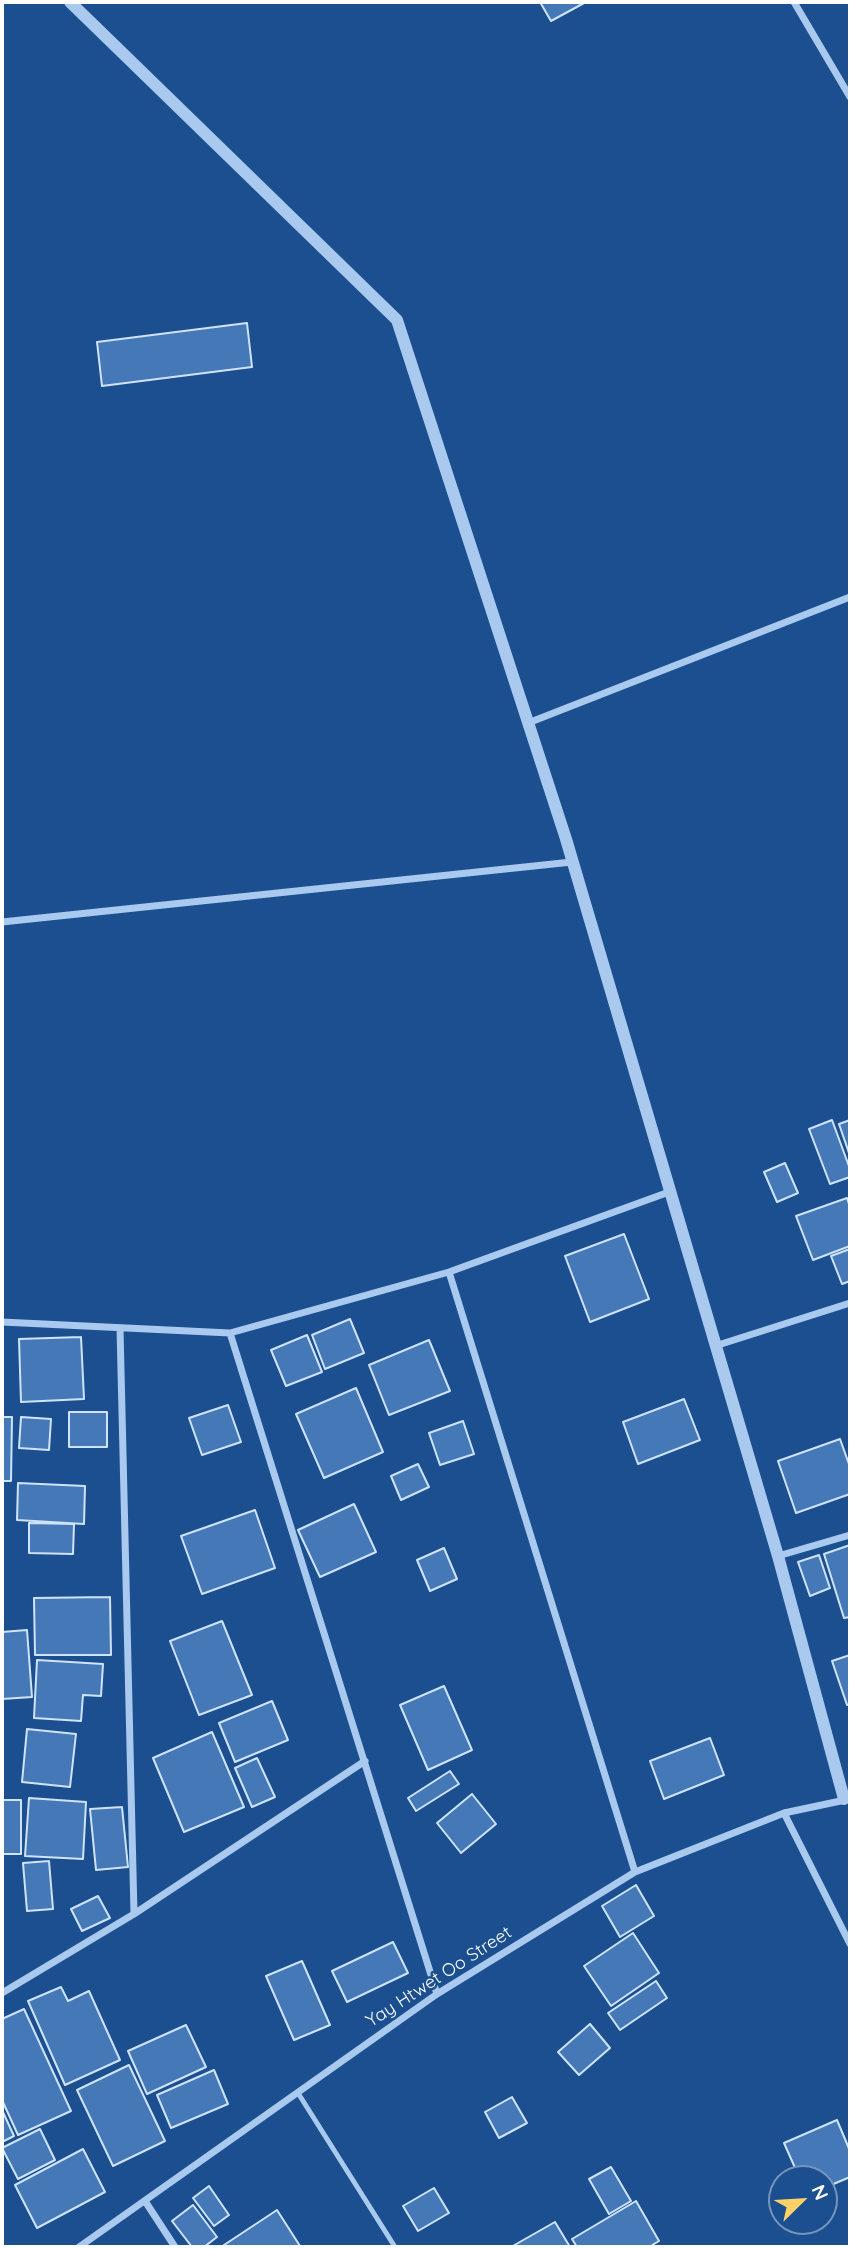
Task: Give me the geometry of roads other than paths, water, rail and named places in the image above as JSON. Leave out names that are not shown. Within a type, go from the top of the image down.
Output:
[{"type":"street","points":[[70,2],[397,320],[572,862],[778,1556],[847,1799]]},
{"type":"street","points":[[794,2],[850,97]]},
{"type":"street","points":[[528,723],[850,597]]},
{"type":"street","points":[[2,922],[572,862]]},
{"type":"street","points":[[2,1322],[230,1333],[449,1272],[669,1192]]},
{"type":"street","points":[[449,1272],[635,1872]]},
{"type":"street","points":[[714,1346],[850,1303]]},
{"type":"street","points":[[120,1328],[134,1914]]},
{"type":"street","points":[[230,1333],[437,1994]]},
{"type":"street","points":[[778,1556],[850,1535]]},
{"type":"street","points":[[2,1993],[134,1914],[365,1761]]},
{"type":"street","name":"Yay Htwet Oo Street","points":[[79,2247],[437,1994],[635,1872],[784,1813],[847,1799]]},
{"type":"street","points":[[784,1813],[850,1944]]},
{"type":"street","points":[[145,2201],[175,2247]]},
{"type":"lane","points":[[298,2093],[395,2247]]}]
